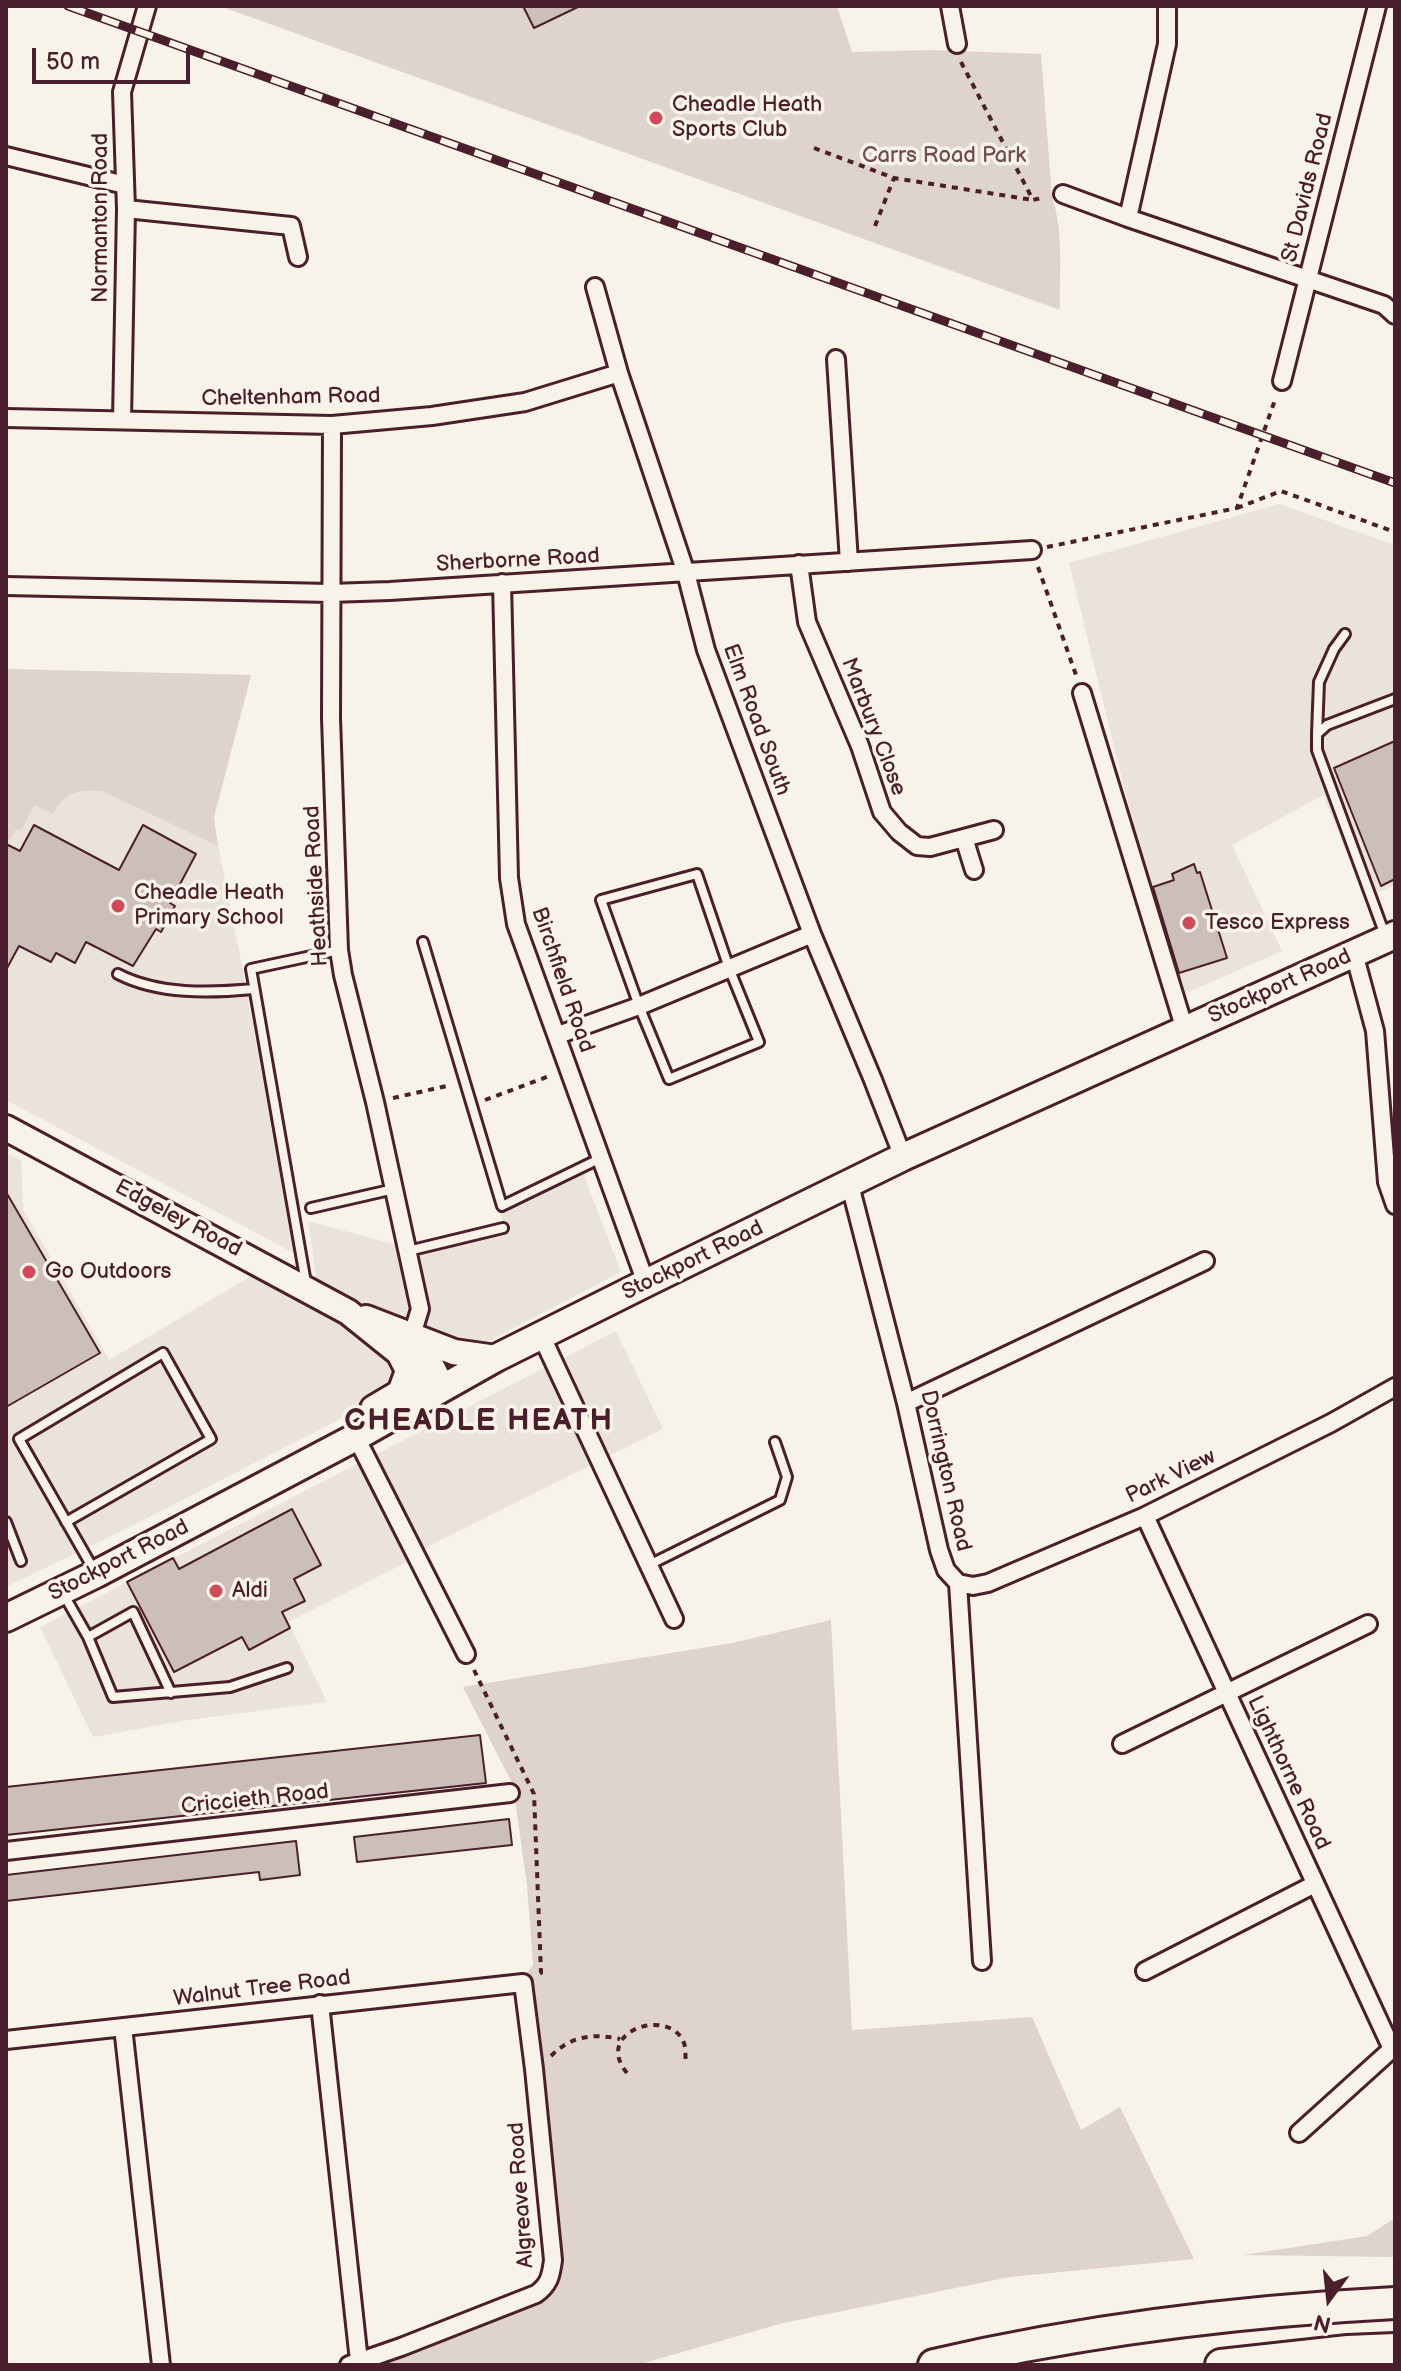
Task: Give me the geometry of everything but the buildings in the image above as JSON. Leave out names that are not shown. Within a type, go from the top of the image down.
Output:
[{"type":"highway","points":[[934,2365],[1140,2327],[1245,2314],[1395,2303]]},
{"type":"highway","points":[[1221,2365],[1395,2349]]},
{"type":"main road","name":"Stockport Road","points":[[6,1618],[356,1437],[496,1358],[646,1283],[903,1157],[1391,937]]},
{"type":"main road","name":"Edgeley Road","points":[[6,1128],[348,1312],[399,1353],[418,1390],[436,1392]]},
{"type":"main road","name":"Edgeley Road","points":[[348,1312],[454,1352],[496,1358]]},
{"type":"main road","points":[[414,1337],[436,1392]]},
{"type":"main road","points":[[356,1437],[362,1416],[401,1393],[409,1371]]},
{"type":"street","points":[[950,6],[957,44]]},
{"type":"street","points":[[1128,218],[1167,44],[1167,6]]},
{"type":"street","name":"St Davids Road","points":[[1282,381],[1377,6]]},
{"type":"street","name":"Normanton Road","points":[[122,420],[126,209],[122,92],[145,12]]},
{"type":"street","points":[[6,156],[125,185]]},
{"type":"street","points":[[1063,194],[1384,305],[1395,315]]},
{"type":"street","points":[[126,209],[291,226],[298,257]]},
{"type":"street","name":"Elm Road South","points":[[595,287],[619,373],[686,573],[706,650],[812,934],[903,1157]]},
{"type":"street","points":[[836,359],[849,562]]},
{"type":"street","name":"Cheltenham Road","points":[[6,418],[332,425],[432,416],[525,402],[619,373]]},
{"type":"street","name":"Heathside Road","points":[[332,425],[331,718],[339,950],[420,1309],[414,1337]]},
{"type":"street","name":"Sherborne Road","points":[[6,586],[330,593],[1032,550]]},
{"type":"street","name":"Marbury Close","points":[[799,564],[807,622],[860,746],[882,812],[899,832],[917,846],[930,847],[994,830]]},
{"type":"street","name":"Birchfield Road","points":[[502,583],[509,878],[516,924],[646,1283]]},
{"type":"street","points":[[1082,693],[1185,1030]]},
{"type":"street","points":[[964,838],[974,870]]},
{"type":"street","points":[[558,1035],[639,1006],[812,934]]},
{"type":"street","points":[[1354,953],[1375,1031],[1387,1182],[1395,1205]]},
{"type":"street","name":"Dorrington Road","points":[[850,1185],[906,1403],[939,1550],[946,1570],[958,1583],[982,1961]]},
{"type":"street","points":[[906,1403],[1205,1261]]},
{"type":"street","points":[[542,1337],[674,1619]]},
{"type":"street","name":"Park View","points":[[958,1583],[973,1586],[988,1583],[1145,1516],[1331,1423],[1395,1387]]},
{"type":"street","points":[[356,1437],[466,1654]]},
{"type":"street","name":"Lighthorne Road","points":[[1145,1516],[1394,2050]]},
{"type":"street","points":[[1122,1744],[1368,1624]]},
{"type":"street","name":"Criccieth Road","points":[[6,1851],[510,1793]]},
{"type":"street","points":[[1145,1971],[1315,1884]]},
{"type":"street","name":"Walnut Tree Road","points":[[6,2040],[523,1983]]},
{"type":"street","name":"Algreave Road","points":[[354,2363],[536,2294],[545,2287],[551,2274],[553,2260],[523,1983]]},
{"type":"street","points":[[320,2004],[354,2363]]},
{"type":"street","points":[[123,2027],[161,2365]]},
{"type":"street","points":[[1299,2133],[1394,2050]]},
{"type":"lane","points":[[1345,634],[1334,649],[1319,682],[1317,750],[1391,937]]},
{"type":"lane","points":[[1317,734],[1327,725],[1395,699]]},
{"type":"lane","points":[[697,874],[729,968],[759,1042],[669,1079],[639,1006],[601,900],[697,874]]},
{"type":"lane","points":[[423,942],[502,1206],[601,1157]]},
{"type":"lane","points":[[307,1288],[251,969],[339,950]]},
{"type":"lane","points":[[118,974],[136,983],[155,987],[221,991],[254,989]]},
{"type":"lane","points":[[311,1208],[394,1189]]},
{"type":"lane","points":[[408,1251],[503,1228]]},
{"type":"lane","points":[[66,1522],[211,1439],[163,1353],[19,1439],[66,1522],[96,1574]]},
{"type":"lane","points":[[649,1565],[780,1500],[787,1477],[775,1442]]},
{"type":"lane","points":[[6,1522],[21,1561]]},
{"type":"lane","points":[[62,1591],[88,1637],[113,1697],[230,1687],[287,1668]]},
{"type":"lane","points":[[88,1637],[133,1612],[171,1693]]},
{"type":"path","points":[[957,44],[951,58],[961,61],[1033,200]]},
{"type":"path","points":[[814,148],[894,178],[1033,200],[1063,194]]},
{"type":"path","points":[[875,226],[894,178]]},
{"type":"path","points":[[1237,508],[1282,381]]},
{"type":"path","points":[[1082,693],[1032,550],[1237,508],[1281,491],[1395,532]]},
{"type":"path","points":[[472,1105],[570,1069]]},
{"type":"path","points":[[375,1102],[465,1081]]},
{"type":"path","points":[[466,1654],[534,1794],[541,1973],[523,1983]]},
{"type":"path","points":[[627,2073],[620,2065],[618,2050],[621,2039],[632,2030],[648,2025],[673,2030],[683,2041],[686,2062]]},
{"type":"path","points":[[534,2069],[547,2062],[563,2044],[576,2039],[592,2035],[621,2039]]},
{"type":"shaded area","points":[[1279,504],[1395,545],[1395,885],[1365,898],[1323,795],[1232,845],[1282,951],[1184,994],[1148,885],[1069,563]]},
{"type":"shaded area","name":"Cheadle Heath Primary School","points":[[6,669],[251,675],[214,825],[294,1253],[6,1100]]},
{"type":"shaded area","points":[[6,1153],[21,1160],[23,1209],[109,1360],[258,1272],[316,1276],[308,1221],[423,1252],[508,1231],[500,1213],[583,1173],[621,1272],[124,1530],[6,1587]]},
{"type":"shaded area","points":[[616,1331],[663,1429],[429,1546],[413,1559],[288,1622],[327,1702],[188,1720],[93,1737],[40,1627]]},
{"type":"green space","name":"Carrs Road Park","points":[[220,6],[837,6],[852,52],[930,50],[1041,54],[1052,197],[1060,238],[1060,310]]},
{"type":"green space","points":[[6,669],[251,675],[214,817],[218,846],[102,791],[85,791],[67,796],[53,814],[34,805],[21,831],[16,829],[10,840],[6,838]]},
{"type":"green space","points":[[831,1620],[852,2030],[1032,2017],[1081,2130],[1120,2107],[1194,2259],[1010,2277],[783,2323],[637,2365],[374,2365],[529,2304],[551,2289],[558,2270],[560,2251],[523,1979],[533,1965],[527,1885],[513,1785],[463,1687],[732,1643]]},
{"type":"green space","points":[[1395,2218],[1395,2257],[1243,2255],[1367,2236]]},
{"type":"railway","points":[[68,6],[1395,483]]},
{"type":"place","name":"Cheadle Heath Sports Club","points":[[656,118]]},
{"type":"place","name":"Cheadle Heath Primary School","points":[[118,906]]},
{"type":"place","name":"Tesco Express","points":[[1189,923]]},
{"type":"place","name":"Go Outdoors","points":[[29,1272]]},
{"type":"place","name":"Aldi","points":[[216,1591]]},
{"type":"district","name":"CHEADLE HEATH","points":[[479,1422]]}]
